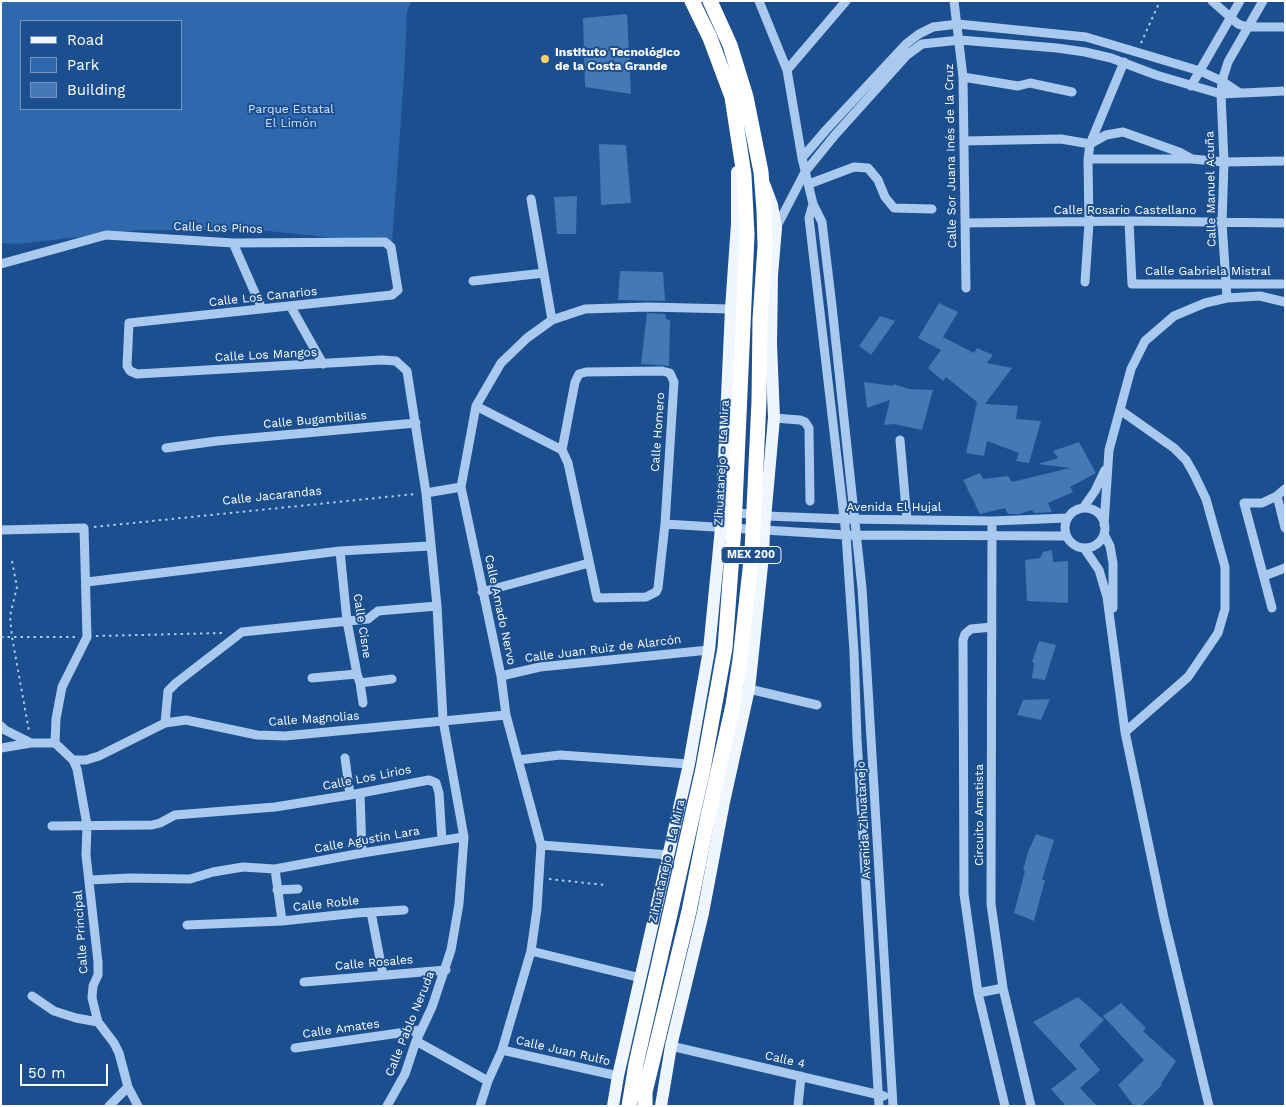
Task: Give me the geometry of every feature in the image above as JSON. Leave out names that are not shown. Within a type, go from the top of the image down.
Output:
[{"type":"highway","name":"Zihuatanejo - La Mira","points":[[629,1106],[636,1064],[703,769],[723,658],[727,528],[747,235],[744,175],[732,97],[710,38],[692,1]]},
{"type":"highway","name":"MEX 200","points":[[644,1106],[645,1092],[696,912],[707,821],[733,705],[759,515],[760,319],[765,246],[764,210],[760,172],[746,97],[730,45],[710,1]]},
{"type":"main road","points":[[728,511],[731,309],[737,224],[737,180],[732,97]]},
{"type":"main road","points":[[759,515],[774,418],[771,344],[772,275],[776,228],[772,205],[760,172]]},
{"type":"main road","points":[[613,1106],[618,1076],[689,764],[709,650],[727,528]]},
{"type":"main road","points":[[661,1106],[696,912],[724,802],[749,689],[763,556],[758,530]]},
{"type":"street","points":[[759,1],[787,70],[802,158],[813,204]]},
{"type":"street","points":[[787,70],[846,1]]},
{"type":"street","points":[[954,1],[958,24]]},
{"type":"street","points":[[1212,1],[1229,17],[1243,26],[1285,27]]},
{"type":"street","points":[[1191,86],[1229,17],[1240,1]]},
{"type":"street","name":"Calle Manuel Acuña","points":[[1227,298],[1222,223],[1224,162],[1222,81],[1243,26],[1263,1]]},
{"type":"street","points":[[802,158],[906,44],[919,34],[933,27],[958,24],[1079,36],[1200,71],[1222,81],[1238,92]]},
{"type":"street","name":"Calle Sor Juana Inés de la Cruz","points":[[958,24],[963,77],[966,288]]},
{"type":"street","points":[[776,228],[805,172],[834,135],[907,55],[922,44],[960,40],[1057,48],[1086,52],[1124,62],[1156,75],[1221,94],[1285,91]]},
{"type":"street","points":[[1085,282],[1090,144],[1124,62]]},
{"type":"street","points":[[963,77],[1018,86],[1030,83],[1072,92]]},
{"type":"street","points":[[964,141],[1061,139],[1090,144],[1106,134],[1123,132],[1179,152],[1192,159]]},
{"type":"street","points":[[1088,159],[1192,159],[1224,162],[1285,161]]},
{"type":"street","points":[[809,184],[854,166],[868,168],[878,180],[885,197],[894,208],[932,209]]},
{"type":"street","points":[[531,199],[552,320]]},
{"type":"street","name":"Avenida Zihuatanejo","points":[[813,204],[809,218],[845,519],[879,1106]]},
{"type":"street","name":"Avenida Zihuatanejo","points":[[813,204],[822,222],[857,534],[893,1102]]},
{"type":"street","name":"Calle Rosario Castellano","points":[[966,223],[1129,221],[1285,223]]},
{"type":"street","name":"Calle Gabriela Mistral","points":[[1129,221],[1132,284],[1285,284]]},
{"type":"street","name":"Calle Los Pinos","points":[[1,264],[106,235],[233,243],[386,242],[391,247],[398,290]]},
{"type":"street","points":[[233,243],[262,309]]},
{"type":"street","points":[[473,281],[544,272]]},
{"type":"street","name":"Calle Los Canarios","points":[[137,374],[130,371],[127,366],[129,323],[392,295],[398,290]]},
{"type":"street","points":[[1083,508],[1095,491],[1107,462],[1131,369],[1145,342],[1174,316],[1205,303],[1227,298],[1260,296],[1285,302]]},
{"type":"street","points":[[291,306],[324,364]]},
{"type":"street","name":"Calle Amado Nervo","points":[[480,1106],[502,1050],[531,951],[537,909],[541,845],[506,715],[501,676],[461,487],[476,406],[501,363],[527,338],[552,320],[585,309],[731,309]]},
{"type":"street","name":"Calle Los Mangos","points":[[137,374],[382,360],[396,361]]},
{"type":"street","name":"Calle Pablo Neruda","points":[[387,1106],[405,1074],[420,1030],[446,970],[459,904],[464,837],[443,720],[437,606],[426,493],[416,423],[407,371],[396,361]]},
{"type":"street","name":"Calle Homero","points":[[662,371],[670,373],[674,382],[665,524],[656,592],[646,597],[598,598],[568,463],[562,450],[575,382],[579,374],[586,372],[662,371]]},
{"type":"street","points":[[476,406],[562,450]]},
{"type":"street","points":[[1120,410],[1174,448],[1186,460],[1206,499],[1224,566],[1225,583],[1225,609],[1221,625],[1205,654],[1188,676],[1125,732]]},
{"type":"street","points":[[774,418],[800,420],[805,422],[809,428],[810,501]]},
{"type":"street","name":"Calle Bugambilias","points":[[166,448],[217,441],[416,423]]},
{"type":"street","points":[[900,440],[907,520]]},
{"type":"street","points":[[1084,548],[1094,545],[1100,540],[1104,529],[1107,462]]},
{"type":"street","points":[[426,493],[461,487]]},
{"type":"street","points":[[1272,608],[1244,503],[1262,503],[1277,496],[1285,489]]},
{"type":"street","points":[[1277,496],[1285,528]]},
{"type":"street","points":[[1112,631],[1114,581],[1110,546],[1101,516],[1093,510],[1083,508],[1074,511],[1067,518],[1065,524],[1066,536],[1071,542],[1084,548],[1099,570],[1107,597],[1125,732],[1164,918],[1209,1106]]},
{"type":"street","name":"Avenida El Hujal","points":[[728,511],[759,515],[845,519],[992,521],[1067,518]]},
{"type":"street","name":"Circuito Amatista","points":[[992,521],[991,904],[1003,988],[1031,1106]]},
{"type":"street","points":[[665,524],[846,535],[992,534],[1066,536]]},
{"type":"street","points":[[1,530],[84,528],[87,582],[87,637],[62,687],[56,719],[55,743]]},
{"type":"street","points":[[87,582],[340,551],[430,546]]},
{"type":"street","name":"Calle Cisne","points":[[340,551],[347,621],[363,703]]},
{"type":"street","points":[[482,592],[589,563]]},
{"type":"street","points":[[1264,576],[1285,568]]},
{"type":"street","points":[[165,723],[168,691],[242,632],[368,619],[378,611],[437,606]]},
{"type":"street","points":[[992,627],[971,629],[965,634],[963,640],[964,894],[978,993],[1005,1106]]},
{"type":"street","name":"Calle Juan Ruiz de Alarcón","points":[[501,676],[540,667],[709,650]]},
{"type":"street","points":[[854,652],[866,654]]},
{"type":"street","points":[[312,678],[357,674]]},
{"type":"street","points":[[360,683],[392,679]]},
{"type":"street","points":[[749,689],[817,705]]},
{"type":"street","name":"Calle Magnolias","points":[[73,760],[86,760],[99,756],[165,723],[186,720],[257,735],[285,736],[506,715]]},
{"type":"street","points":[[1,726],[5,730],[31,743]]},
{"type":"street","points":[[1,748],[31,743],[55,743],[73,760]]},
{"type":"street","points":[[518,760],[560,755],[689,764]]},
{"type":"street","points":[[345,758],[350,795]]},
{"type":"street","name":"Calle Principal","points":[[73,760],[78,769],[87,825],[86,855],[98,962],[98,975],[93,986],[92,998],[98,1022],[119,1053],[128,1087],[138,1106]]},
{"type":"street","name":"Calle Los Lirios","points":[[52,826],[152,824],[160,823],[175,815],[275,807],[429,780],[436,783],[440,792],[442,840]]},
{"type":"street","points":[[360,793],[362,852]]},
{"type":"street","name":"Calle Agustín Lara","points":[[90,880],[130,878],[190,879],[213,872],[243,867],[275,868],[362,852],[464,837]]},
{"type":"street","points":[[541,845],[669,854]]},
{"type":"street","points":[[275,868],[282,921]]},
{"type":"street","points":[[277,890],[298,889]]},
{"type":"street","name":"Calle Roble","points":[[187,925],[282,921],[404,910]]},
{"type":"street","points":[[371,912],[383,975]]},
{"type":"street","points":[[531,951],[641,978]]},
{"type":"street","name":"Calle Rosales","points":[[304,982],[446,970]]},
{"type":"street","points":[[978,993],[1003,988]]},
{"type":"street","points":[[32,996],[54,1011],[98,1022]]},
{"type":"street","name":"Calle Amates","points":[[295,1048],[420,1030]]},
{"type":"street","points":[[416,1041],[488,1082]]},
{"type":"street","name":"Calle 4","points":[[671,1046],[879,1095],[893,1102]]},
{"type":"street","name":"Calle Juan Rulfo","points":[[502,1050],[618,1076]]},
{"type":"street","points":[[798,1106],[801,1076]]},
{"type":"street","points":[[109,1106],[128,1087]]},
{"type":"path","points":[[1137,52],[1160,1]]},
{"type":"path","name":"Calle Jacarandas","points":[[84,528],[426,493]]},
{"type":"path","points":[[12,561],[17,587],[10,616],[12,637],[31,743]]},
{"type":"path","points":[[1,638],[242,632]]},
{"type":"path","points":[[539,878],[605,885]]},
{"type":"green space","name":"Parque Estatal El Limón","points":[[1,1],[412,1],[407,11],[392,244],[259,230],[140,230],[18,244],[1,243]]},
{"type":"building","points":[[627,14],[631,94],[585,87],[583,18]]},
{"type":"building","points":[[599,144],[626,145],[631,203],[601,205]]},
{"type":"building","points":[[577,196],[576,234],[557,234],[554,197]]},
{"type":"building","points":[[620,271],[663,272],[665,301],[618,300]]},
{"type":"building","points":[[939,303],[958,312],[943,337],[974,353],[977,348],[993,355],[987,363],[1012,368],[985,404],[1018,406],[1016,419],[1041,421],[1029,463],[1016,461],[1019,453],[987,441],[984,456],[966,453],[977,402],[946,377],[943,381],[928,368],[941,350],[918,338]]},
{"type":"building","points":[[647,313],[665,314],[666,319],[670,320],[669,366],[641,364]]},
{"type":"building","points":[[880,316],[895,321],[871,355],[859,346]]},
{"type":"building","points":[[864,382],[893,386],[893,384],[909,389],[933,390],[922,430],[894,424],[884,425],[890,400],[867,408]]},
{"type":"building","points":[[1079,442],[1096,473],[1070,487],[1073,492],[1048,503],[1052,512],[1034,513],[1032,510],[1019,514],[1008,514],[1005,508],[980,514],[963,480],[980,473],[983,479],[1008,476],[1012,482],[1070,468],[1038,464],[1058,458],[1053,451]]},
{"type":"building","points":[[1052,550],[1053,562],[1068,561],[1068,603],[1027,601],[1025,560],[1040,558],[1043,552]]},
{"type":"building","points":[[1039,641],[1056,645],[1045,680],[1032,678],[1034,663],[1032,662]]},
{"type":"building","points":[[1050,699],[1041,720],[1017,715],[1023,700]]},
{"type":"building","points":[[1036,834],[1054,840],[1042,880],[1045,880],[1034,921],[1014,913],[1028,852]]},
{"type":"building","points":[[1078,997],[1104,1020],[1079,1045],[1100,1070],[1080,1088],[1097,1106],[1066,1106],[1051,1089],[1077,1069],[1033,1022]]},
{"type":"building","points":[[1121,1003],[1146,1028],[1143,1031],[1176,1061],[1162,1085],[1141,1106],[1134,1106],[1118,1085],[1144,1060],[1103,1016]]},
{"type":"place","name":"Instituto Tecnológico de la Costa Grande","points":[[545,59]]}]
